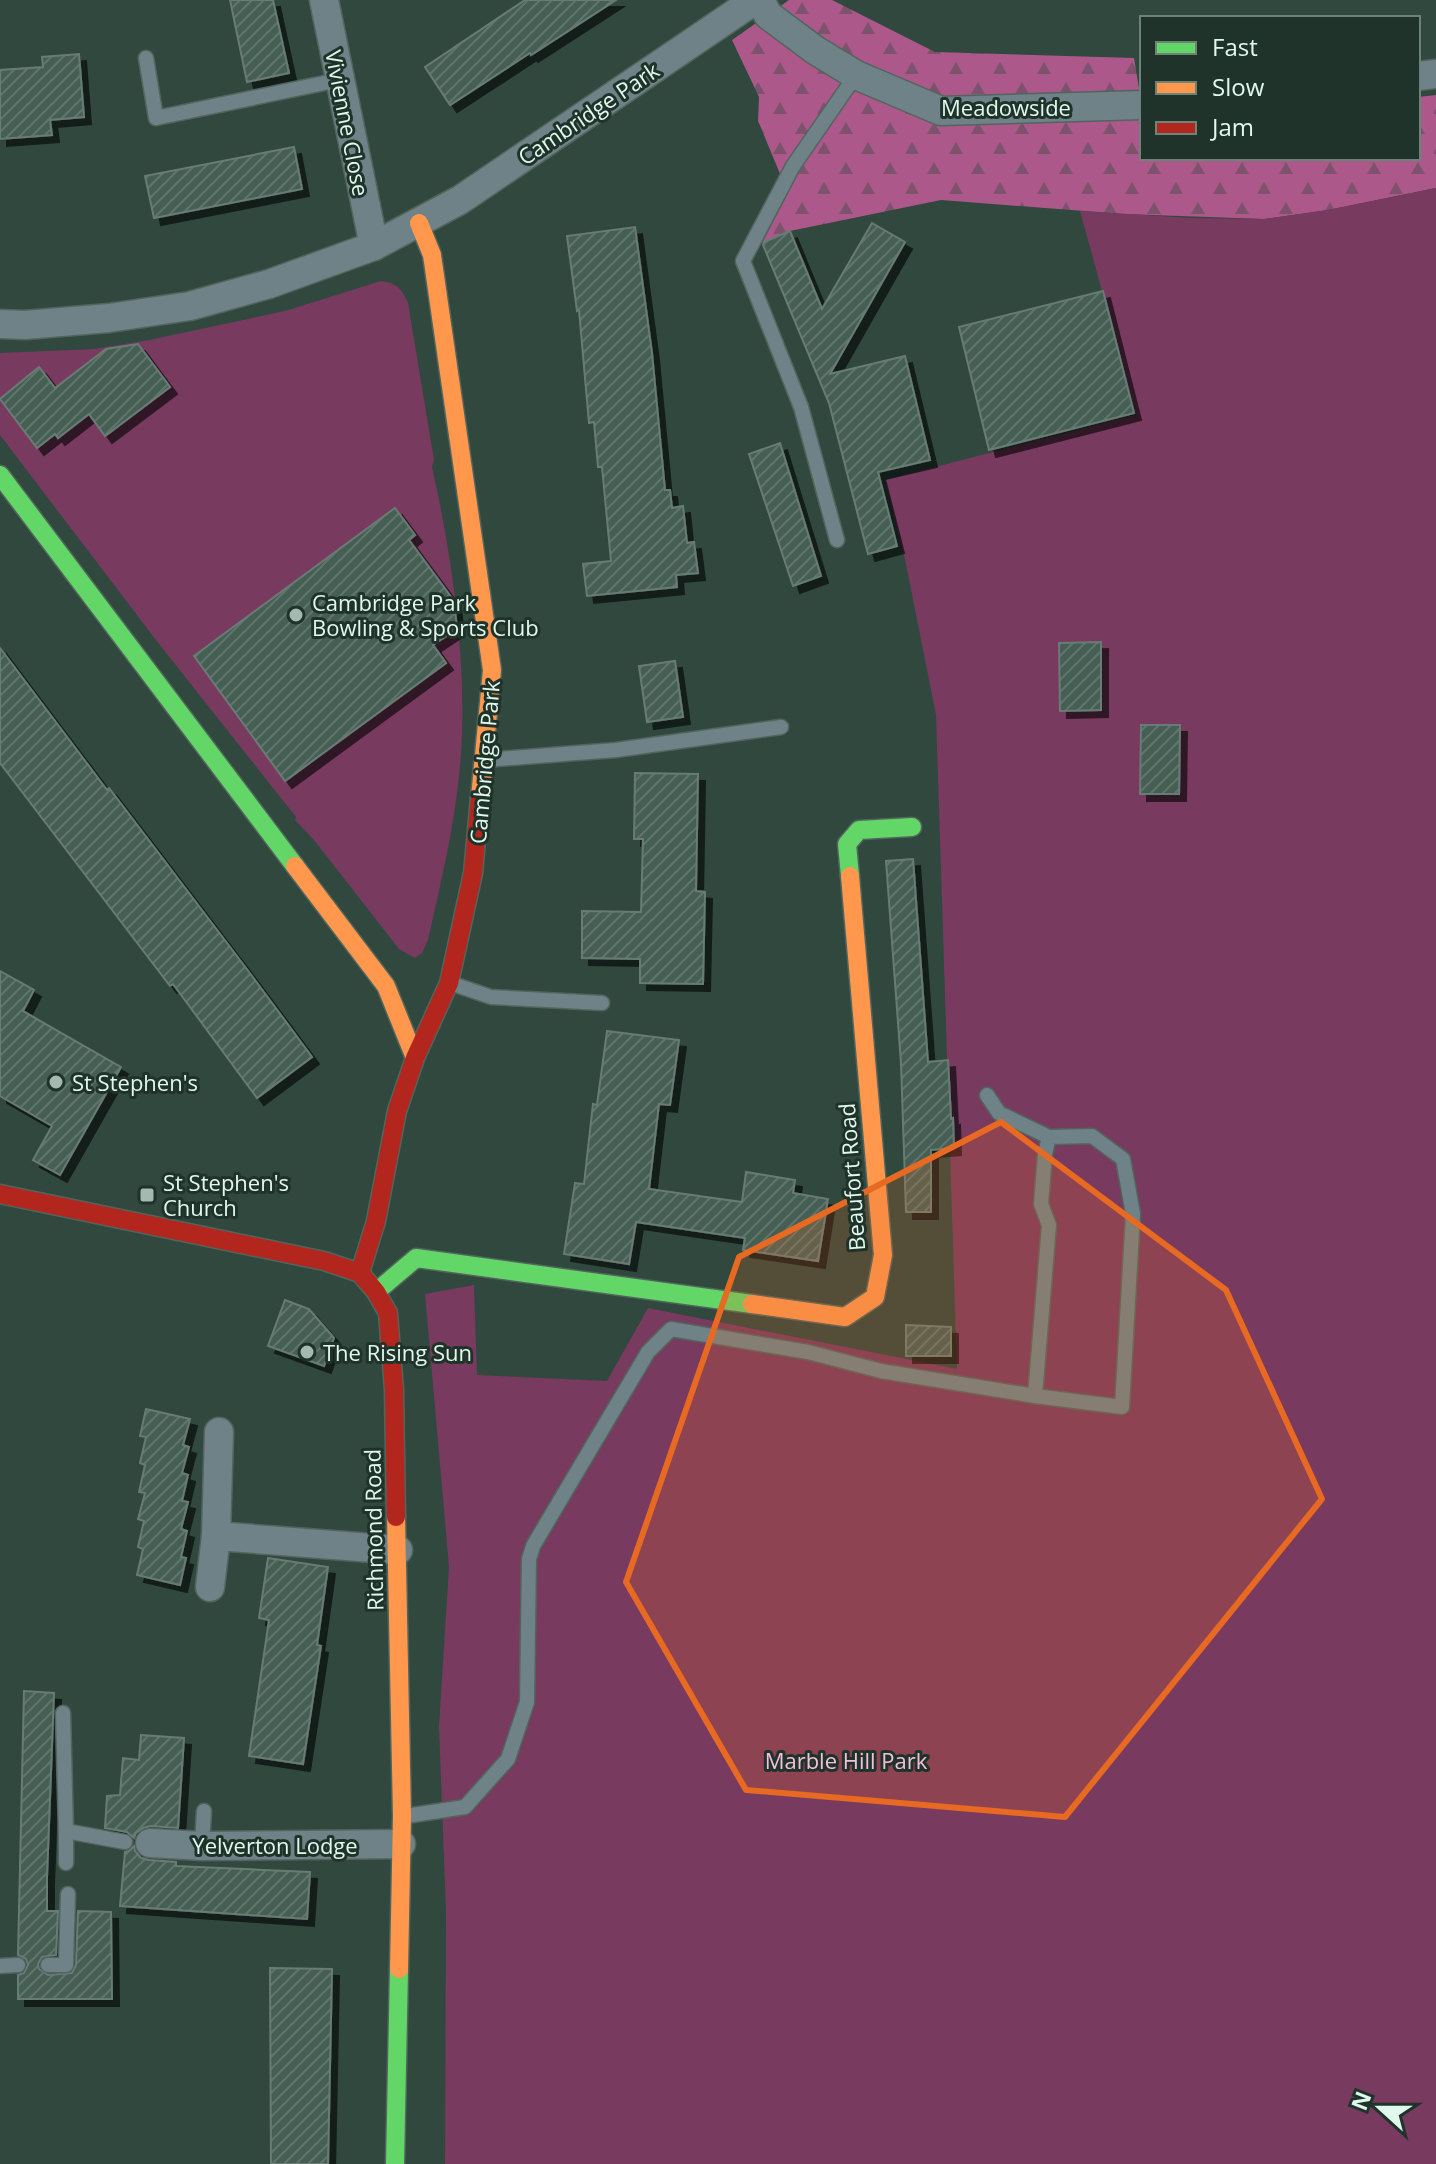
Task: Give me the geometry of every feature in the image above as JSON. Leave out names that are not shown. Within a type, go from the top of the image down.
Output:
[{"type":"street","name":"Vivienne Close","points":[[324,0],[374,246]]},
{"type":"street","name":"Meadowside","points":[[757,0],[768,15],[815,50],[856,75],[941,111],[1140,105]]},
{"type":"street","name":"Cambridge Park","points":[[0,324],[109,318],[190,306],[283,279],[374,246],[460,200],[757,0]]},
{"type":"street","name":"Cambridge Park","points":[[360,1273],[376,1221],[397,1111],[415,1058],[449,983],[473,873],[492,670],[432,255],[419,223]]},
{"type":"street","points":[[0,475],[386,986],[415,1058]]},
{"type":"street","name":"Beaufort Road","points":[[376,1292],[416,1258],[845,1317],[875,1297],[883,1255],[847,844],[859,830],[912,827]]},
{"type":"street","points":[[0,1194],[324,1261],[360,1273]]},
{"type":"street","name":"Richmond Road","points":[[360,1273],[388,1313],[394,1390],[401,1830],[395,2164]]},
{"type":"street","points":[[210,1587],[216,1536],[219,1432]]},
{"type":"street","points":[[216,1536],[398,1550]]},
{"type":"street","name":"Yelverton Lodge","points":[[138,1842],[202,1846],[401,1830]]},
{"type":"lane","points":[[146,58],[156,118],[339,80]]},
{"type":"lane","points":[[837,540],[801,407],[743,261],[793,166],[856,75]]},
{"type":"lane","points":[[484,760],[616,750],[781,727]]},
{"type":"lane","points":[[449,983],[491,997],[602,1003]]},
{"type":"lane","points":[[401,1830],[465,1807],[508,1759],[527,1702],[529,1559],[533,1546],[648,1352],[671,1329],[808,1352],[881,1371],[1122,1407],[1133,1214],[1123,1159],[1092,1136],[1049,1137],[999,1113],[987,1095]]},
{"type":"lane","points":[[1035,1396],[1049,1225],[1041,1204],[1049,1137]]},
{"type":"lane","points":[[63,1713],[66,1863]]},
{"type":"lane","points":[[202,1846],[204,1811]]},
{"type":"lane","points":[[66,1831],[138,1842]]},
{"type":"lane","points":[[48,1965],[66,1965],[68,1894]]},
{"type":"lane","points":[[0,1966],[18,1965]]},
{"type":"highlighted area","points":[[1001,1122],[1226,1290],[1322,1499],[1065,1817],[746,1790],[626,1582],[739,1257]]},
{"type":"green space","points":[[789,0],[832,0],[935,52],[1134,58],[1140,95],[1140,160],[1420,160],[1420,97],[1436,95],[1436,188],[1328,210],[1264,219],[1124,214],[941,200],[790,231],[762,243],[788,193],[758,121],[759,97],[732,40]]},
{"type":"green space","name":"Marble Hill Park","points":[[1436,188],[1436,2164],[445,2164],[446,1911],[439,1726],[449,1567],[425,1294],[474,1285],[477,1375],[607,1381],[648,1308],[957,1369],[936,715],[905,559],[885,480],[1136,415],[1080,211],[1264,219],[1328,210]]},
{"type":"green space","name":"Cambridge Park Bowling & Sports Club","points":[[381,281],[398,288],[408,303],[434,460],[432,467],[451,566],[461,668],[461,760],[454,812],[428,940],[422,953],[415,958],[399,949],[295,820],[296,817],[0,435],[0,353],[94,349],[149,340],[285,311]]},
{"type":"building","points":[[230,0],[273,0],[289,73],[247,82]]},
{"type":"building","points":[[525,0],[616,0],[450,105],[425,67]]},
{"type":"building","points":[[79,54],[84,117],[50,120],[52,135],[0,139],[0,70],[43,67],[42,57]]},
{"type":"building","points":[[294,147],[302,189],[154,218],[145,176]]},
{"type":"building","points":[[872,223],[905,242],[830,374],[905,356],[930,460],[878,472],[897,546],[868,554],[829,403],[763,245],[790,231],[822,309]]},
{"type":"building","points":[[635,227],[652,353],[665,490],[670,490],[672,508],[683,506],[687,543],[694,542],[698,573],[676,575],[677,587],[587,596],[583,564],[611,561],[602,467],[598,467],[594,422],[589,423],[579,310],[567,236]]},
{"type":"building","points":[[1103,291],[1134,413],[989,450],[959,327]]},
{"type":"building","points":[[138,344],[170,387],[105,436],[89,414],[58,438],[55,434],[37,448],[0,399],[39,367],[55,388],[106,349]]},
{"type":"building","points":[[780,443],[821,576],[793,586],[749,454]]},
{"type":"building","points":[[395,508],[415,535],[409,540],[454,601],[457,629],[433,645],[446,663],[285,781],[194,656]]},
{"type":"building","points":[[1101,642],[1101,710],[1060,711],[1059,643]]},
{"type":"building","points":[[0,648],[312,1057],[257,1098],[173,984],[170,986],[0,763]]},
{"type":"building","points":[[675,661],[683,717],[647,722],[639,666]]},
{"type":"building","points":[[1141,725],[1180,725],[1179,794],[1140,794]]},
{"type":"building","points":[[635,773],[698,774],[696,891],[705,892],[703,984],[640,983],[640,959],[582,958],[582,911],[641,912],[643,839],[634,839]]},
{"type":"building","points":[[913,859],[928,1062],[948,1060],[953,1118],[954,1148],[931,1150],[931,1212],[906,1212],[901,1063],[886,861]]},
{"type":"building","name":"St Stephen's","points":[[0,971],[34,990],[23,1011],[121,1067],[60,1175],[33,1160],[52,1126],[0,1096]]},
{"type":"building","points":[[607,1031],[679,1040],[670,1105],[659,1104],[649,1189],[742,1202],[746,1172],[795,1180],[793,1193],[828,1199],[818,1261],[743,1250],[745,1238],[636,1222],[629,1264],[564,1254],[575,1183],[584,1184],[593,1104],[597,1105]]},
{"type":"building","name":"The Rising Sun","points":[[285,1300],[309,1309],[334,1338],[324,1366],[268,1346]]},
{"type":"building","points":[[906,1325],[951,1327],[951,1356],[906,1356]]},
{"type":"building","points":[[146,1409],[190,1419],[183,1445],[189,1447],[182,1473],[188,1475],[182,1501],[188,1502],[181,1529],[187,1531],[181,1557],[186,1558],[180,1585],[137,1575],[143,1549],[138,1547],[144,1521],[138,1519],[145,1493],[139,1492],[145,1465],[140,1463],[146,1437],[140,1436]]},
{"type":"building","points":[[268,1558],[328,1567],[317,1645],[321,1646],[303,1764],[249,1756],[269,1620],[259,1618]]},
{"type":"building","points":[[24,1691],[54,1693],[47,1911],[58,1911],[56,1955],[42,1957],[39,1969],[48,1975],[72,1973],[76,1965],[78,1911],[111,1912],[112,1999],[18,1999],[18,1975],[24,1973],[28,1965],[26,1959],[18,1955]]},
{"type":"building","points":[[141,1735],[184,1738],[178,1828],[151,1826],[143,1828],[134,1838],[127,1832],[105,1828],[107,1796],[120,1795],[123,1758],[139,1760]]},
{"type":"building","points":[[134,1846],[141,1858],[176,1862],[176,1866],[310,1872],[307,1919],[120,1906],[125,1852]]},
{"type":"building","points":[[270,1968],[332,1969],[328,2164],[271,2164]]},
{"type":"traffic: fast","points":[[0,475],[295,866]]},
{"type":"traffic: fast","points":[[850,876],[847,844],[859,830],[912,827]]},
{"type":"traffic: fast","points":[[376,1292],[416,1258],[752,1304]]},
{"type":"traffic: fast","points":[[395,2164],[399,1969]]},
{"type":"traffic: slow","points":[[419,223],[432,255],[492,670],[480,798]]},
{"type":"traffic: slow","points":[[295,866],[386,986],[415,1058]]},
{"type":"traffic: slow","points":[[752,1304],[845,1317],[875,1297],[883,1255],[850,876]]},
{"type":"traffic: slow","points":[[396,1517],[402,1816],[399,1969]]},
{"type":"traffic: jam","points":[[360,1273],[376,1221],[397,1111],[415,1058],[449,983],[473,873],[480,798]]},
{"type":"traffic: jam","points":[[0,1194],[324,1261],[360,1273],[388,1313],[394,1390],[396,1517]]},
{"type":"place","name":"Cambridge Park Bowling & Sports Club","points":[[296,615]]},
{"type":"place","name":"St Stephen's","points":[[56,1082]]},
{"type":"place","name":"St Stephen's Church","points":[[147,1195]]},
{"type":"place","name":"The Rising Sun","points":[[307,1352]]}]
